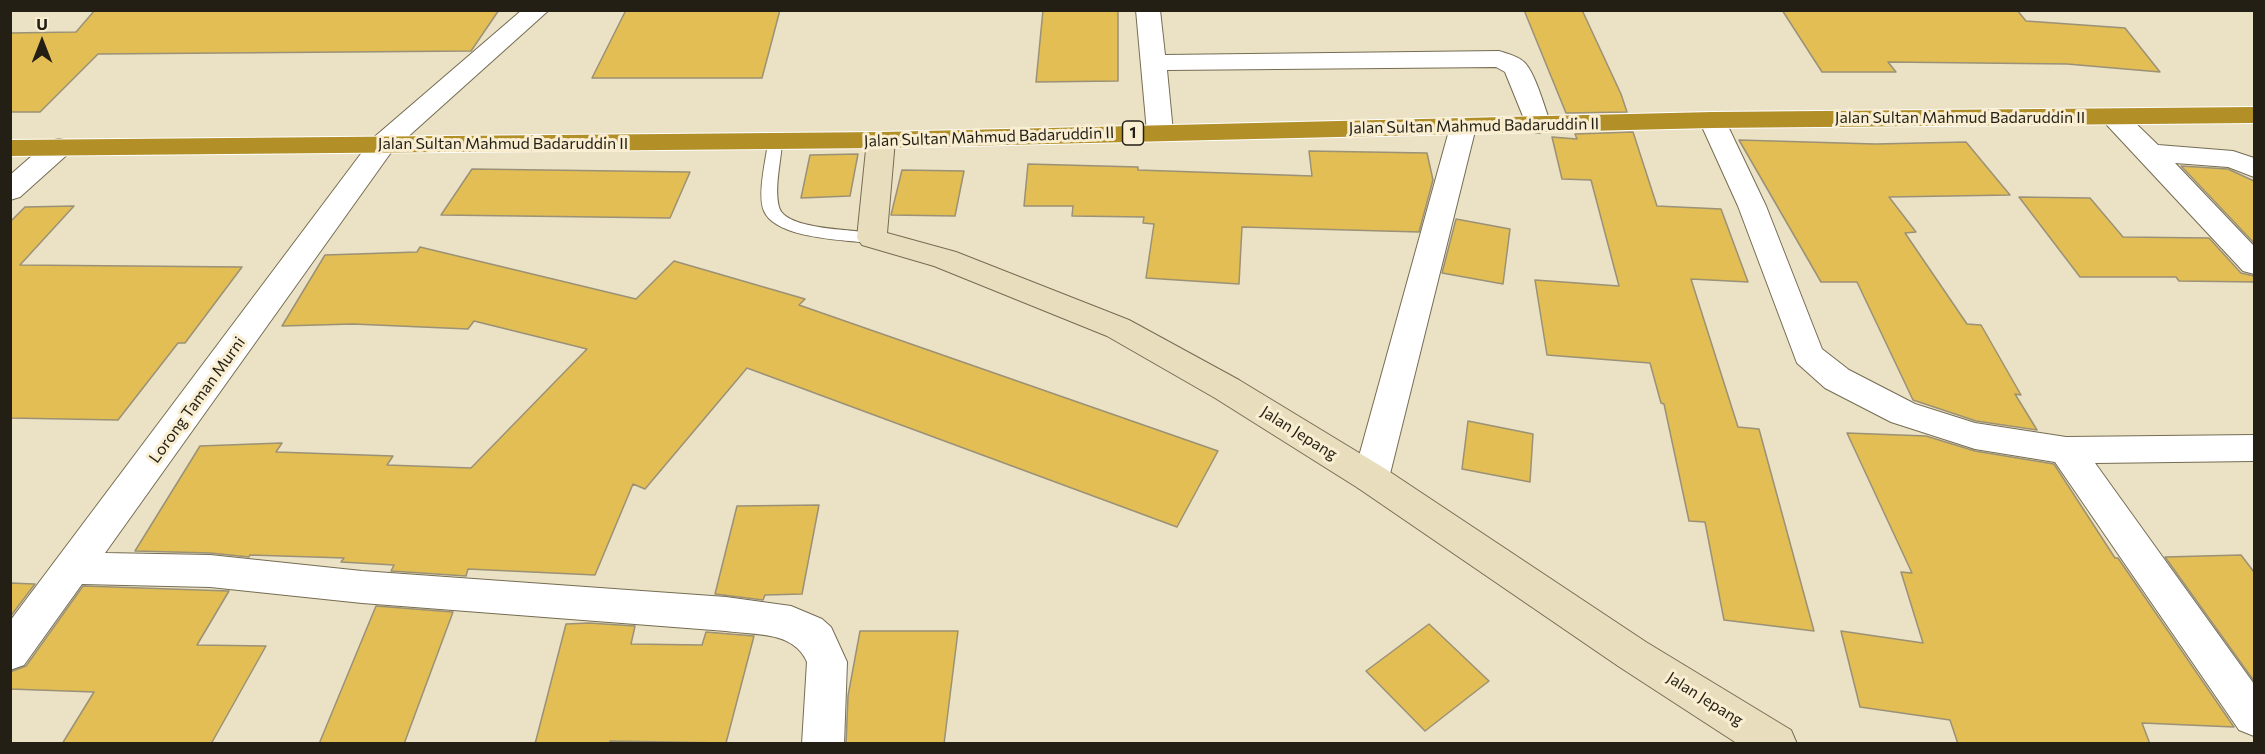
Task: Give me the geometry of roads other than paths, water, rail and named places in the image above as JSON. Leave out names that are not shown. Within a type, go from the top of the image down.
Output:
[{"type":"highway","name":"Jalan Sultan Mahmud Badaruddin II","points":[[10,148],[776,142],[1712,120],[2254,115]]},
{"type":"street","name":"Lorong Taman Murni","points":[[10,653],[75,568],[382,145],[537,10]]},
{"type":"street","points":[[1148,10],[1160,132]]},
{"type":"street","points":[[1154,63],[1499,59],[1508,62],[1516,69],[1538,125]]},
{"type":"street","points":[[2114,117],[2254,264]]},
{"type":"street","points":[[1712,120],[1752,206],[1808,355],[1837,379],[1913,416],[1975,436],[2066,450],[2254,448]]},
{"type":"street","points":[[1371,478],[1463,127]]},
{"type":"street","points":[[872,238],[881,140]]},
{"type":"street","points":[[10,191],[59,147]]},
{"type":"street","points":[[2150,153],[2233,159],[2254,168]]},
{"type":"street","name":"Jalan Jepang","points":[[872,238],[945,259],[1118,328],[1227,389],[1371,478],[1632,654],[1776,744]]},
{"type":"street","points":[[2066,450],[2254,717]]},
{"type":"street","points":[[75,568],[210,571],[362,587],[726,614],[791,623],[808,631],[817,639],[826,662],[826,714],[823,744]]},
{"type":"lane","points":[[776,142],[771,187],[772,211],[783,223],[799,228],[872,238]]}]
